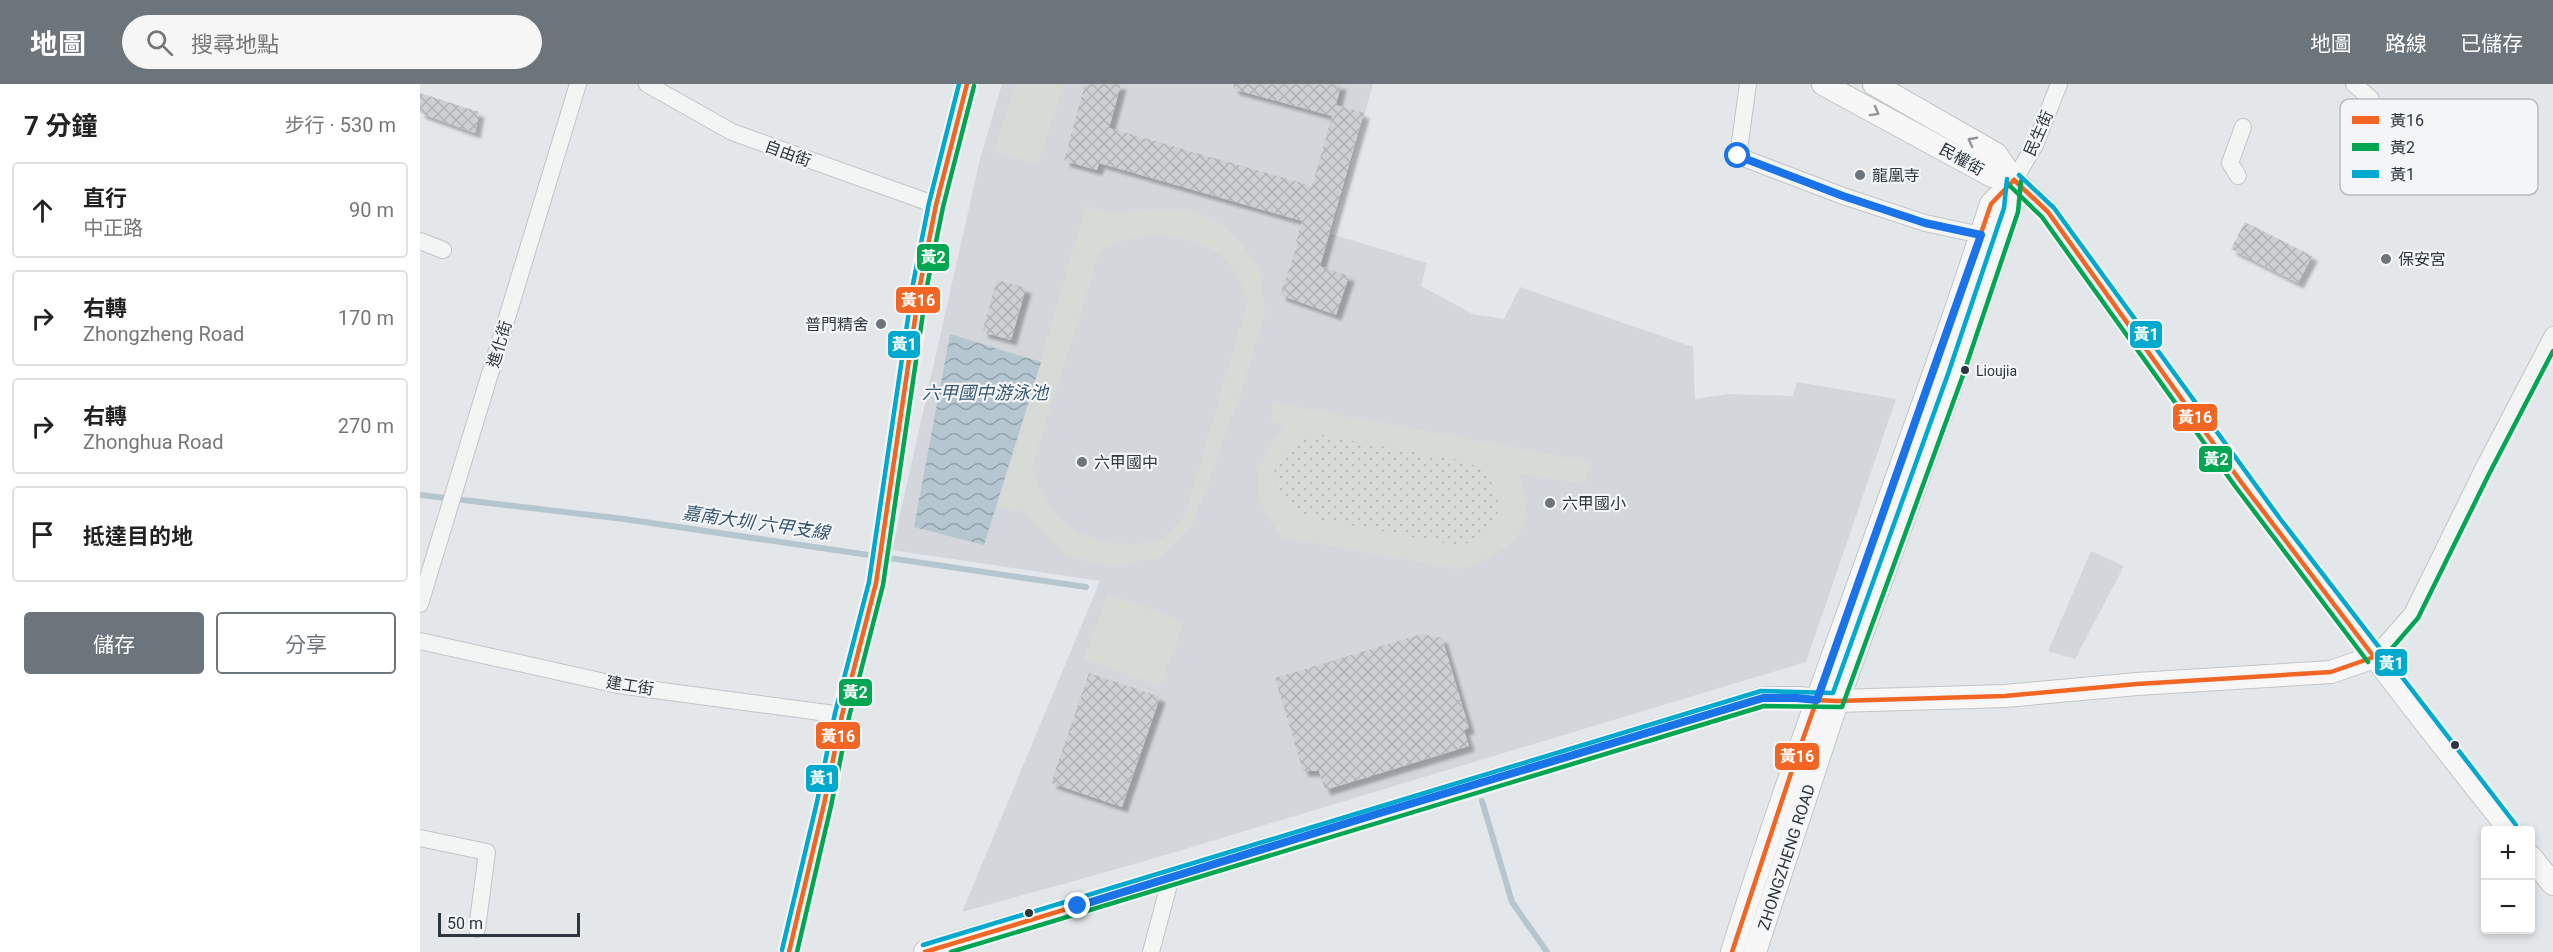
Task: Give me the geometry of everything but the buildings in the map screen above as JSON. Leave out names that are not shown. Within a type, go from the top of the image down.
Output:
[{"type":"street","name":"進化街","points":[[420,604],[578,84]]},
{"type":"street","name":"自由街","points":[[647,84],[732,132],[936,205]]},
{"type":"street","points":[[789,952],[824,804],[842,715],[876,583],[920,285],[936,205],[967,84]]},
{"type":"street","points":[[1748,84],[1738,156],[1843,196],[1904,216],[1981,235]]},
{"type":"street","name":"民權街","points":[[1823,84],[1992,176],[2014,180]]},
{"type":"street","name":"民權街","points":[[1874,84],[1996,154],[2014,180]]},
{"type":"street","name":"民生街","points":[[2014,180],[2035,145],[2059,84]]},
{"type":"street","points":[[2354,84],[2371,99]]},
{"type":"street","points":[[2238,176],[2230,163],[2242,127]]},
{"type":"street","points":[[2014,180],[2048,212],[2241,482],[2506,826]]},
{"type":"street","name":"ZHONGZHENG ROAD","points":[[1755,952],[1828,701],[1991,204],[2014,180]]},
{"type":"street","name":"ZHONGZHENG ROAD","points":[[1732,952],[1766,845],[1828,701],[1956,376],[2011,210],[2014,180]]},
{"type":"street","points":[[420,241],[443,250]]},
{"type":"street","points":[[924,952],[1763,698],[1828,701],[2005,696],[2137,684],[2331,672],[2374,657],[2412,614],[2483,469],[2553,335]]},
{"type":"street","name":"建工街","points":[[420,642],[618,685],[842,715]]},
{"type":"street","points":[[420,838],[487,852],[477,929]]},
{"type":"street","points":[[2535,862],[2553,884]]},
{"type":"street","points":[[1151,952],[1171,877]]},
{"type":"shaded area","points":[[1002,84],[1373,84],[1331,234],[1427,263],[1421,286],[1473,314],[1504,319],[1520,287],[1693,347],[1695,399],[1728,394],[1793,396],[1797,382],[1896,399],[1806,662],[1142,862],[962,912],[1100,581],[892,550],[980,159]]},
{"type":"shaded area","points":[[1015,84],[1063,84],[1038,164],[995,151]]},
{"type":"shaded area","points":[[1086,207],[1115,215],[1143,210],[1169,209],[1198,213],[1222,225],[1241,244],[1259,269],[1265,312],[1242,388],[1192,525],[1160,557],[1113,566],[1068,556],[1024,512],[998,506]],"holes":[[[1150,234],[1199,243],[1224,258],[1234,269],[1248,301],[1186,513],[1171,532],[1160,540],[1137,544],[1105,542],[1075,531],[1063,522],[1044,497],[1032,466],[1100,250],[1117,242]]]},
{"type":"shaded area","points":[[1274,403],[1590,462],[1584,484],[1519,473],[1524,494],[1523,526],[1510,544],[1500,551],[1459,569],[1283,537],[1271,521],[1259,493],[1260,468],[1285,425],[1271,421]],"holes":[[[1317,434],[1465,461],[1480,469],[1488,477],[1495,490],[1498,510],[1492,526],[1486,532],[1460,546],[1302,516],[1289,504],[1275,480],[1275,469],[1279,458],[1287,449]]]},
{"type":"shaded area","points":[[1317,434],[1464,461],[1476,466],[1486,474],[1495,490],[1498,500],[1496,518],[1486,532],[1460,546],[1302,516],[1280,492],[1275,480],[1275,469],[1279,458],[1287,449]]},
{"type":"shaded area","points":[[2091,551],[2124,566],[2075,659],[2048,651]]},
{"type":"shaded area","points":[[1108,594],[1184,622],[1160,686],[1084,658]]},
{"type":"water","name":"六甲國中游泳池","points":[[950,334],[1041,362],[984,545],[914,527]]},
{"type":"waterway","name":"嘉南大圳 六甲支線","points":[[420,495],[624,519],[1086,587]]},
{"type":"waterway","name":"嘉南大圳 六甲支線","points":[[1482,801],[1512,902],[1547,952]]},
{"type":"transit line","name":"黃1","points":[[782,950],[817,802],[835,713],[869,582],[913,284],[929,203],[959,84]]},
{"type":"transit line","name":"黃16","points":[[789,952],[824,804],[842,715],[876,583],[920,285],[936,205],[967,84]]},
{"type":"transit line","name":"黃2","points":[[797,952],[849,717],[883,585],[927,286],[943,207],[974,86]]},
{"type":"transit line","name":"黃1","points":[[2019,175],[2054,208],[2281,520],[2516,825]]},
{"type":"transit line","name":"黃1","points":[[923,945],[1761,691],[1833,693],[1948,374],[2004,208],[2007,179]]},
{"type":"transit line","name":"黃16","points":[[2014,180],[2048,212],[2241,482],[2374,657]]},
{"type":"transit line","name":"黃16","points":[[1732,952],[1794,764],[1991,204],[2014,180]]},
{"type":"transit line","name":"黃2","points":[[951,952],[1764,706],[1842,707],[1962,378],[2018,212],[2021,181]]},
{"type":"transit line","name":"黃2","points":[[2009,185],[2042,217],[2235,486],[2368,662]]},
{"type":"transit line","name":"黃2","points":[[2380,662],[2418,618],[2553,351]]},
{"type":"transit line","name":"黃16","points":[[925,952],[1763,698],[1838,701],[2005,696],[2137,684],[2331,672],[2374,657]]},
{"type":"place","name":"龍凰寺","points":[[1860,175]]},
{"type":"place","name":"保安宮","points":[[2386,259]]},
{"type":"place","name":"普門精舍","points":[[881,324]]},
{"type":"place","name":"Lioujia","points":[[1965,370]]},
{"type":"place","name":"六甲國中","points":[[1082,462]]},
{"type":"place","name":"六甲國小","points":[[1550,503]]},
{"type":"route","points":[[1078,906],[1582,751],[1763,698],[1817,700],[1920,414],[1981,235],[1925,223],[1843,196],[1738,156]]}]
